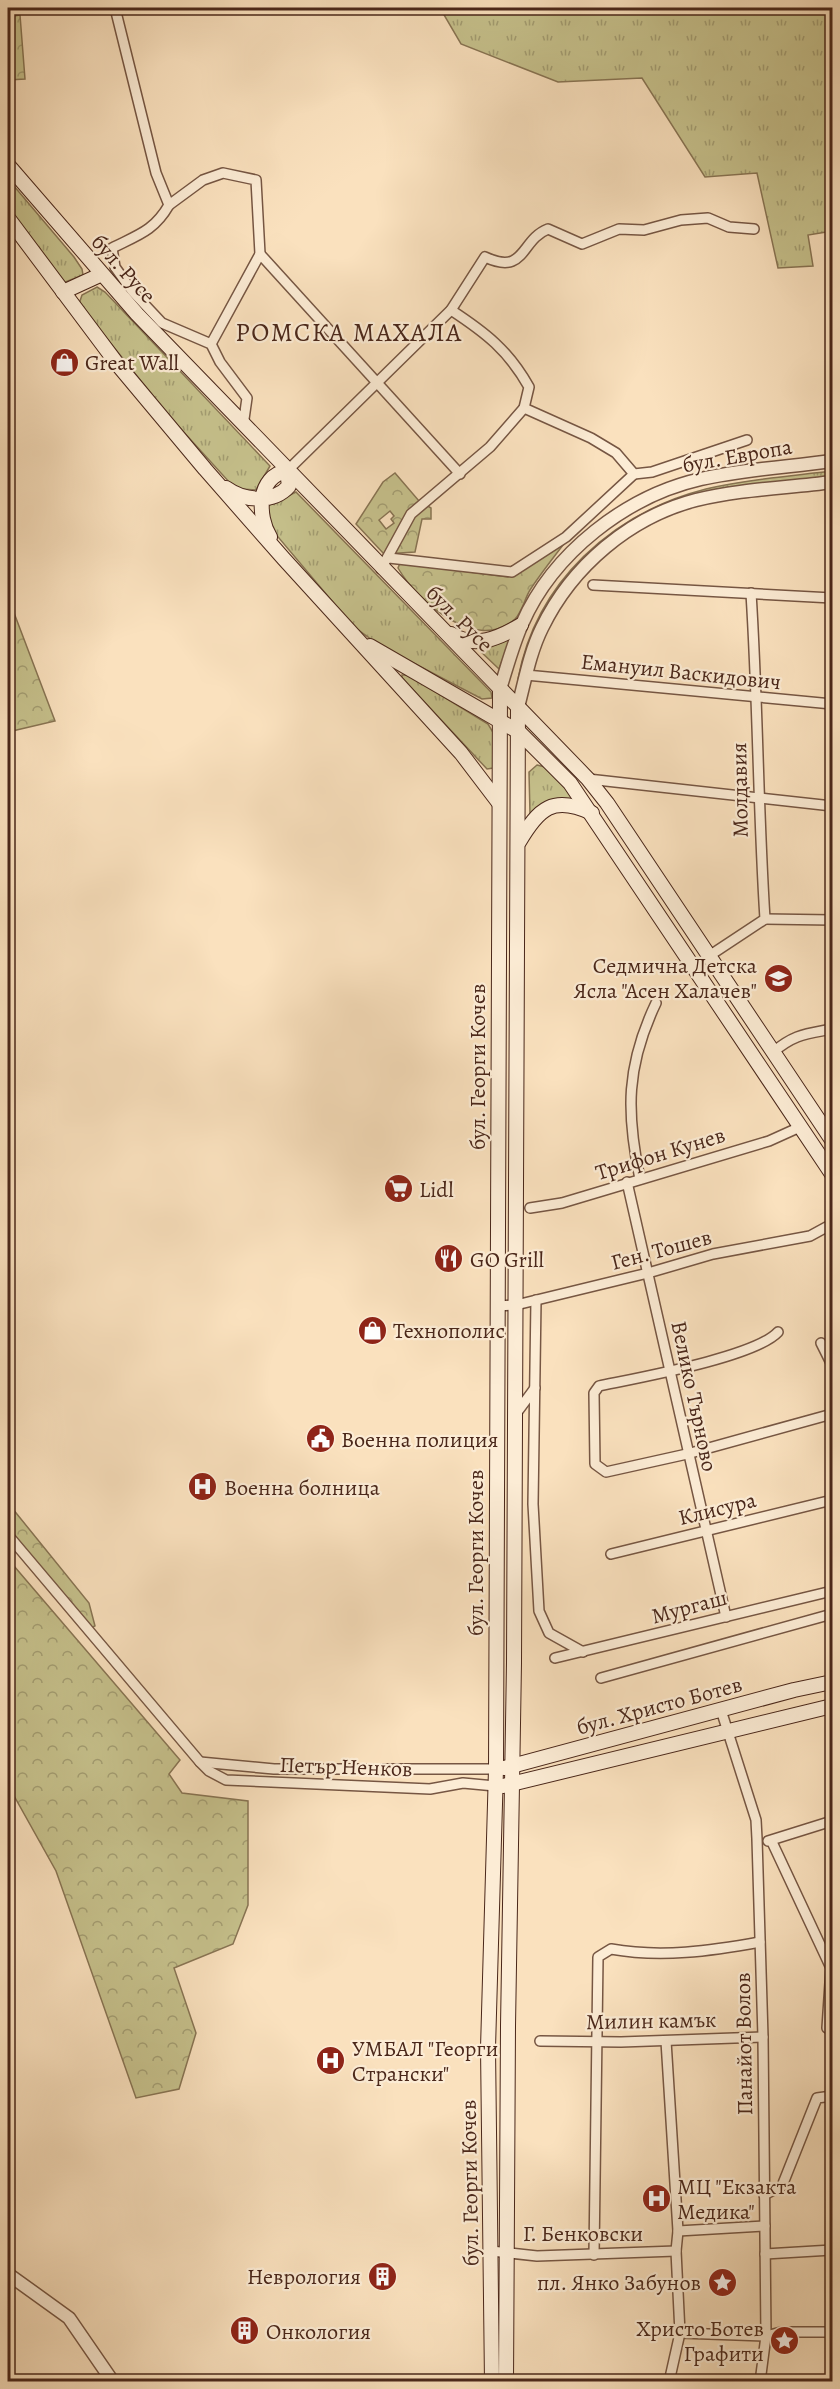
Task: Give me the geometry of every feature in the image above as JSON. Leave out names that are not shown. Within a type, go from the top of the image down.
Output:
[{"type":"main road","name":"бул. Русе","points":[[8,165],[100,275],[287,471],[385,563],[440,628],[588,779],[608,803],[772,1053],[832,1140]]},
{"type":"main road","points":[[8,219],[63,292],[205,469],[284,559],[462,753],[499,803]]},
{"type":"main road","points":[[63,292],[100,275]]},
{"type":"main road","points":[[205,469],[232,492],[262,499],[277,495],[287,488],[290,483],[287,471]]},
{"type":"main road","points":[[262,499],[263,525],[284,559]]},
{"type":"main road","points":[[440,628],[458,639],[476,642],[495,638],[521,625]]},
{"type":"main road","points":[[352,633],[380,652],[519,732],[570,783],[832,1174]]},
{"type":"main road","name":"бул. Георги Кочев","points":[[492,2382],[488,2048],[496,1769],[500,689]]},
{"type":"main road","name":"бул. Георги Кочев","points":[[506,2382],[513,1767],[518,707]]},
{"type":"main road","points":[[518,843],[532,819],[549,808],[570,804],[592,813]]},
{"type":"main road","name":"бул. Христо Ботев","points":[[496,1769],[513,1767],[794,1690],[832,1682]]},
{"type":"main road","name":"бул. Христо Ботев","points":[[495,1786],[512,1786],[832,1706]]},
{"type":"street","points":[[115,8],[156,173],[169,205]]},
{"type":"street","points":[[211,344],[260,254],[256,180],[223,173],[203,180],[169,205],[150,230],[111,248],[115,267],[132,291],[162,322],[211,344],[220,362],[247,398],[243,426]]},
{"type":"street","points":[[287,471],[451,310],[484,257],[499,264],[512,262],[522,255],[541,232],[549,230],[582,244],[619,230],[644,230],[681,220],[708,218],[729,227],[754,229]]},
{"type":"street","points":[[260,254],[460,474]]},
{"type":"street","points":[[451,310],[498,344],[516,364],[529,387],[524,408],[490,447],[411,514],[385,563],[512,572],[566,537],[634,474],[652,472],[747,440]]},
{"type":"street","points":[[524,408],[591,438],[616,453],[634,474]]},
{"type":"street","name":"бул. Европа","points":[[500,689],[521,625],[546,582],[578,547],[611,520],[647,498],[700,479],[832,461]]},
{"type":"street","name":"бул. Европа","points":[[518,707],[542,629],[562,593],[591,560],[632,528],[663,511],[698,500],[832,482]]},
{"type":"street","points":[[593,585],[832,598]]},
{"type":"street","name":"Молдавия","points":[[751,593],[758,698],[757,800],[765,919]]},
{"type":"street","name":"Емануил Васкидович","points":[[526,675],[832,704]]},
{"type":"street","points":[[588,779],[757,800],[832,806]]},
{"type":"street","points":[[709,956],[765,919],[832,920]]},
{"type":"street","points":[[640,1179],[630,1117],[631,1082],[636,1051],[656,1003]]},
{"type":"street","points":[[772,1053],[785,1042],[803,1033],[832,1029]]},
{"type":"street","name":"Трифон Кунев","points":[[530,1208],[562,1203],[769,1141],[800,1127]]},
{"type":"street","name":"Велико Търново","points":[[627,1182],[687,1454],[726,1617]]},
{"type":"street","name":"Ген. Тошев","points":[[497,1306],[516,1305],[648,1273],[713,1254],[810,1236],[832,1224]]},
{"type":"street","points":[[536,1300],[533,1504],[539,1611],[549,1633],[583,1652]]},
{"type":"street","points":[[778,1332],[761,1345],[670,1372],[600,1386],[594,1393],[595,1464],[606,1472],[687,1454],[832,1414]]},
{"type":"street","points":[[821,1343],[832,1365]]},
{"type":"street","points":[[514,1417],[535,1388]]},
{"type":"street","name":"Клисура","points":[[611,1554],[832,1500]]},
{"type":"street","name":"Петър Ненков","points":[[8,1535],[200,1762],[209,1771],[226,1780],[430,1789],[463,1783],[495,1786]]},
{"type":"street","name":"Мургаш","points":[[555,1658],[832,1591]]},
{"type":"street","points":[[601,1678],[832,1614]]},
{"type":"street","name":"Панайот Волов","points":[[721,1710],[756,1820],[763,2037],[766,2336],[760,2382]]},
{"type":"street","name":"Петър Ненков","points":[[200,1762],[274,1769],[496,1769]]},
{"type":"street","points":[[757,1839],[771,1842],[832,1821]]},
{"type":"street","points":[[771,1842],[832,1968],[827,2028]]},
{"type":"street","points":[[594,2255],[598,1957],[611,1949],[635,1954],[703,1952],[760,1942]]},
{"type":"street","name":"Милин камък","points":[[540,2041],[666,2041],[763,2037]]},
{"type":"street","points":[[666,2041],[678,2231],[676,2252],[680,2333],[669,2382]]},
{"type":"street","points":[[764,2195],[782,2186],[817,2098],[832,2096]]},
{"type":"street","points":[[678,2231],[765,2226]]},
{"type":"street","points":[[765,2254],[832,2250]]},
{"type":"street","name":"Г. Бенковски","points":[[491,2251],[537,2256],[676,2252]]},
{"type":"street","points":[[8,2274],[69,2318],[113,2382]]},
{"type":"street","points":[[680,2333],[766,2336],[782,2332],[832,2332]]},
{"type":"green space","points":[[440,8],[832,8],[832,231],[808,235],[813,266],[778,268],[757,173],[705,177],[642,78],[558,82],[461,44]]},
{"type":"green space","points":[[20,15],[25,79],[8,80],[8,17]]},
{"type":"green space","points":[[8,179],[74,257],[83,275],[63,283],[8,212]]},
{"type":"green space","points":[[97,287],[105,292],[270,466],[256,490],[241,489],[230,483],[170,417],[79,304],[82,295]]},
{"type":"green space","points":[[832,471],[832,477],[694,498],[585,560],[520,680],[518,679],[527,644],[542,612],[561,583],[583,557],[610,534],[640,515],[672,500],[706,489],[753,480]]},
{"type":"green space","points":[[395,473],[419,501],[431,508],[431,519],[422,519],[415,552],[384,554],[356,524],[383,482]],"holes":[[[390,511],[394,516],[391,519],[394,523],[386,529],[379,520]]]},
{"type":"green space","points":[[296,492],[491,692],[492,698],[482,699],[379,645],[353,626],[273,531],[266,507]]},
{"type":"green space","points":[[566,541],[530,590],[515,619],[500,628],[483,630],[466,627],[449,619],[419,595],[398,568],[400,563],[508,577]]},
{"type":"green space","points":[[8,597],[55,721],[8,732]]},
{"type":"green space","points":[[510,639],[499,669],[479,650],[479,647],[491,647]]},
{"type":"green space","points":[[402,675],[408,675],[488,724],[494,734],[493,768],[487,769],[402,678]]},
{"type":"green space","points":[[537,765],[545,767],[571,793],[572,798],[530,814],[529,772]]},
{"type":"green space","points":[[8,1503],[89,1603],[95,1626],[88,1630],[8,1541]]},
{"type":"green space","points":[[8,1559],[180,1760],[169,1774],[182,1793],[248,1801],[248,1905],[233,1944],[174,1968],[196,2033],[179,2089],[136,2098],[56,1871],[8,1785]]},
{"type":"place","name":"Great Wall","points":[[64,362]]},
{"type":"place","name":"Седмична Детска Ясла \"Асен Халачев\"","points":[[778,978]]},
{"type":"place","name":"Lidl","points":[[398,1189]]},
{"type":"place","name":"GO Grill","points":[[449,1259]]},
{"type":"place","name":"Технополис","points":[[372,1330]]},
{"type":"place","name":"Военна полиция","points":[[320,1439]]},
{"type":"place","name":"Военна болница","points":[[203,1487]]},
{"type":"place","name":"УМБАЛ \"Георги Странски\"","points":[[331,2061]]},
{"type":"place","name":"МЦ \"Екзакта Медика\"","points":[[656,2199]]},
{"type":"place","name":"Неврология","points":[[382,2276]]},
{"type":"place","name":"пл. Янко Забунов","points":[[722,2282]]},
{"type":"place","name":"Онкология","points":[[245,2331]]},
{"type":"place","name":"Христо Ботев Графити","points":[[785,2341]]},
{"type":"district","name":"РОМСКА МАХАЛА","points":[[349,332]]}]
